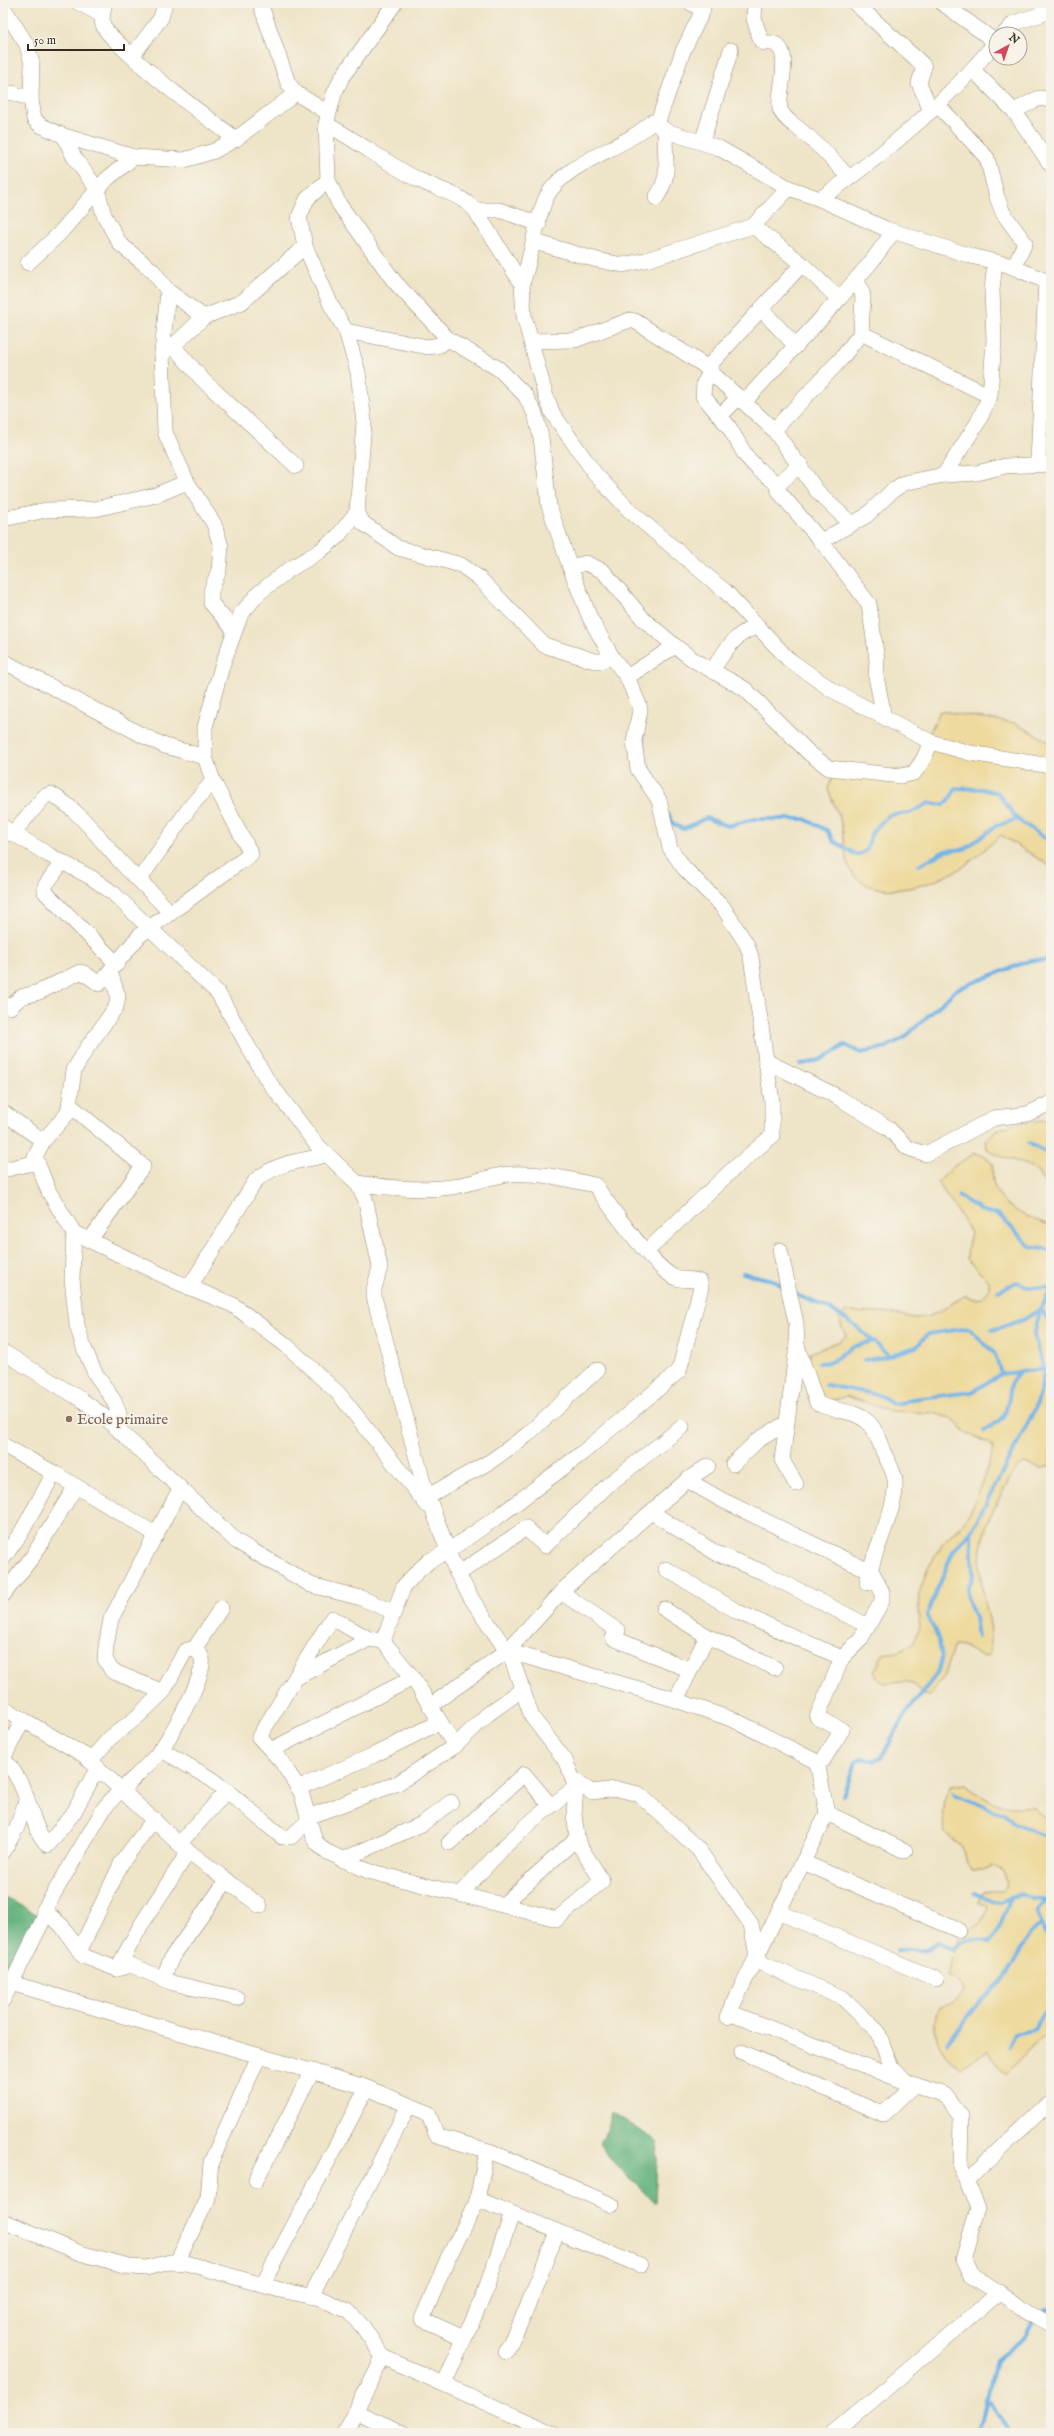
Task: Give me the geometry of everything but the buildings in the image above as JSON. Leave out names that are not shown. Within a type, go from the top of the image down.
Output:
[{"type":"street","points":[[79,3],[103,9],[104,27],[132,56],[236,139]]},
{"type":"street","points":[[132,56],[161,18],[165,3]]},
{"type":"street","points":[[260,3],[288,83],[296,93],[327,119],[418,179],[453,193],[467,202],[475,210],[522,284]]},
{"type":"street","points":[[395,3],[342,77],[327,119],[328,180],[339,204],[394,281],[448,339],[499,370],[525,395],[535,414],[541,437],[550,506],[570,568],[590,618],[612,657],[628,677],[640,710],[634,741],[638,769],[659,800],[670,848],[684,868],[722,907],[747,945],[751,957],[772,1102],[772,1136],[732,1170],[647,1251]]},
{"type":"street","points":[[755,3],[754,19],[761,41],[764,43],[770,42],[778,47],[784,58],[785,67],[780,110],[785,118],[816,141],[849,178]]},
{"type":"street","points":[[855,3],[922,64],[924,67],[919,84],[934,108],[987,158],[997,197],[1003,213],[1024,243],[1014,267]]},
{"type":"street","points":[[942,3],[988,36]]},
{"type":"street","points":[[656,198],[665,185],[667,176],[662,128],[683,51],[701,5]]},
{"type":"street","points":[[3,7],[27,45],[32,64],[31,99],[34,119],[40,125],[64,136],[134,157],[184,160],[214,151],[236,139],[296,93]]},
{"type":"street","points":[[1011,26],[1014,23],[1051,11]]},
{"type":"street","points":[[702,142],[731,50]]},
{"type":"street","points":[[820,199],[849,178],[934,108],[973,70],[988,52]]},
{"type":"street","points":[[973,70],[1014,111],[1051,165]]},
{"type":"street","points":[[3,93],[13,93],[31,99]]},
{"type":"street","points":[[1014,111],[1039,98],[1051,100]]},
{"type":"street","points":[[821,542],[850,523],[866,516],[904,483],[944,475],[1044,464],[1049,281],[1014,267],[893,232],[820,199],[789,188],[745,161],[702,142],[662,128],[652,122],[641,132],[573,169],[548,195],[522,284],[524,316],[545,394],[553,414],[596,475],[630,511],[726,592],[788,659],[804,671],[832,690],[931,742],[970,753],[1051,766]]},
{"type":"street","points":[[64,136],[74,157],[97,189],[104,215],[120,244],[153,271],[168,291],[204,317]]},
{"type":"street","points":[[28,263],[58,236],[97,189],[134,157]]},
{"type":"street","points":[[328,180],[307,199],[299,217],[305,246],[331,305],[346,331],[358,372],[364,422],[357,512],[363,523],[398,548],[461,565],[479,578],[544,645],[595,661],[601,661],[612,657]]},
{"type":"street","points":[[534,242],[597,260],[623,265],[646,260],[753,226],[789,188]]},
{"type":"street","points":[[475,210],[499,210],[539,224]]},
{"type":"street","points":[[753,226],[802,264],[839,299]]},
{"type":"street","points":[[720,416],[741,399],[796,346],[857,279],[893,232]]},
{"type":"street","points":[[167,349],[204,317],[242,302],[305,246]]},
{"type":"street","points":[[944,475],[978,422],[990,396],[994,340],[992,290],[995,262]]},
{"type":"street","points":[[802,264],[709,370],[704,383],[703,396],[720,416],[746,456],[777,486],[780,493],[821,542],[869,604],[877,660],[876,676],[884,717]]},
{"type":"street","points":[[774,430],[841,359],[861,333],[863,296],[857,279]]},
{"type":"street","points":[[168,291],[165,432],[187,482],[214,524],[221,546],[219,570],[211,591],[211,603],[234,630]]},
{"type":"street","points":[[761,309],[796,346]]},
{"type":"street","points":[[531,341],[575,340],[630,320],[709,370],[741,399],[774,430],[800,464],[804,474],[817,490],[850,523]]},
{"type":"street","points":[[346,331],[428,347],[440,345],[448,339]]},
{"type":"street","points":[[861,333],[990,396]]},
{"type":"street","points":[[167,349],[203,380],[296,466]]},
{"type":"street","points":[[535,414],[553,414]]},
{"type":"street","points":[[777,486],[800,464]]},
{"type":"street","points":[[3,519],[46,510],[95,509],[156,495],[187,482]]},
{"type":"street","points":[[3,1004],[10,1007],[21,997],[39,992],[80,972],[98,984],[114,968],[133,942],[149,928],[250,854],[213,781],[205,757],[205,728],[234,630],[241,614],[259,593],[287,571],[320,551],[338,536],[357,512]]},
{"type":"street","points":[[570,568],[586,563],[603,571],[644,620],[675,646],[745,689],[809,753],[829,768],[901,776],[914,773],[923,760],[931,742]]},
{"type":"street","points":[[712,670],[738,635],[748,629],[759,627]]},
{"type":"street","points":[[628,677],[675,646]]},
{"type":"street","points":[[3,661],[165,746],[205,757]]},
{"type":"street","points":[[139,880],[190,807],[213,781]]},
{"type":"street","points":[[171,913],[122,865],[91,828],[51,794],[45,796],[8,831],[92,878],[113,893],[218,993],[266,1078],[294,1117],[327,1155],[357,1184],[365,1198],[380,1267],[374,1289],[374,1298],[428,1496],[458,1574],[507,1651],[532,1717],[565,1760],[575,1784],[574,1815],[578,1843],[602,1881],[556,1918],[368,1871],[325,1851],[315,1841],[298,1788],[281,1761],[259,1737],[332,1618],[376,1640],[413,1678],[455,1746]]},
{"type":"street","points":[[62,862],[45,886],[45,892],[114,968],[118,996],[116,1006],[87,1048],[74,1070],[71,1078],[70,1106],[65,1118],[44,1141],[36,1154],[37,1162],[49,1192],[74,1232],[189,1288],[233,1305],[321,1375],[340,1394],[436,1517]]},
{"type":"street","points":[[766,1061],[836,1096],[888,1128],[908,1148],[926,1154],[994,1118],[1027,1114],[1051,1103]]},
{"type":"street","points":[[70,1106],[143,1166],[90,1240]]},
{"type":"street","points":[[3,1112],[44,1141]]},
{"type":"street","points":[[189,1288],[256,1180],[269,1170],[282,1164],[327,1155]]},
{"type":"street","points":[[3,1170],[37,1162]]},
{"type":"street","points":[[295,1678],[376,1640],[394,1612],[404,1586],[416,1572],[429,1561],[448,1551],[581,1454],[679,1370],[702,1287],[700,1282],[696,1280],[676,1279],[664,1270],[647,1251],[595,1185],[548,1174],[517,1174],[450,1187],[382,1187],[357,1184]]},
{"type":"street","points":[[74,1232],[72,1279],[77,1325],[95,1373],[114,1401],[119,1414],[120,1432]]},
{"type":"street","points":[[780,1250],[796,1323],[797,1346],[785,1424],[782,1460],[796,1484]]},
{"type":"street","points":[[797,1346],[817,1403],[824,1407],[853,1414],[869,1422],[875,1431],[895,1479],[894,1498],[870,1576]]},
{"type":"street","points":[[3,1352],[82,1400],[106,1418],[226,1534],[276,1566],[311,1585],[360,1598],[394,1612]]},
{"type":"street","points":[[428,1496],[491,1461],[515,1444],[541,1423],[597,1370]]},
{"type":"street","points":[[733,1464],[758,1440],[785,1424]]},
{"type":"street","points":[[458,1574],[526,1528],[545,1546],[608,1485],[682,1427]]},
{"type":"street","points":[[3,1445],[54,1473],[157,1535]]},
{"type":"street","points":[[430,1706],[507,1651],[561,1592],[687,1480],[708,1466]]},
{"type":"street","points":[[3,1558],[21,1533],[54,1473]]},
{"type":"street","points":[[507,1651],[676,1700],[734,1720],[817,1762],[823,1760],[842,1730],[817,1717],[842,1658],[860,1640],[882,1601],[882,1592],[870,1576],[722,1500],[687,1480]]},
{"type":"street","points":[[3,1595],[37,1550],[76,1486]]},
{"type":"street","points":[[163,1692],[112,1671],[105,1659],[111,1619],[157,1535],[180,1489]]},
{"type":"street","points":[[651,1512],[716,1553],[765,1573],[868,1626]]},
{"type":"street","points":[[666,1569],[738,1612],[842,1658]]},
{"type":"street","points":[[561,1592],[618,1631],[613,1638],[690,1670]]},
{"type":"street","points":[[23,1718],[3,1759],[10,1766],[27,1798],[43,1840],[48,1845],[74,1812],[92,1778],[95,1766],[110,1738],[136,1718],[163,1692],[185,1652],[195,1648],[221,1608]]},
{"type":"street","points":[[664,1609],[707,1636],[776,1668]]},
{"type":"street","points":[[676,1700],[707,1636]]},
{"type":"street","points":[[3,2000],[44,1918],[44,1910],[105,1807],[156,1756],[193,1694],[202,1659],[195,1648]]},
{"type":"street","points":[[271,1750],[413,1678]]},
{"type":"street","points":[[160,1749],[211,1779],[282,1837],[291,1837],[309,1819],[398,1783],[455,1746],[488,1714],[523,1690]]},
{"type":"street","points":[[3,1708],[23,1718],[84,1755],[184,1848],[260,1906]]},
{"type":"street","points":[[298,1788],[374,1755],[440,1722]]},
{"type":"street","points":[[817,1762],[827,1813],[728,2015],[945,2095],[961,2116],[960,2167],[978,2208],[962,2260],[970,2275],[1051,2324]]},
{"type":"street","points":[[448,1843],[524,1774],[551,1806]]},
{"type":"street","points":[[460,1894],[505,1846],[575,1784]]},
{"type":"street","points":[[575,1784],[591,1792],[617,1789],[639,1794],[698,1849],[751,1924],[756,1956],[763,1964],[843,1998],[878,2032],[892,2067],[911,2083]]},
{"type":"street","points":[[117,1969],[184,1848],[227,1791]]},
{"type":"street","points":[[3,1852],[18,1827],[27,1798]]},
{"type":"street","points":[[342,1860],[422,1824],[451,1802]]},
{"type":"street","points":[[827,1813],[905,1851]]},
{"type":"street","points":[[80,1950],[122,1862],[154,1819]]},
{"type":"street","points":[[503,1905],[577,1838]]},
{"type":"street","points":[[803,1862],[958,1930]]},
{"type":"street","points":[[163,1978],[172,1957],[227,1880]]},
{"type":"street","points":[[44,1910],[62,1926],[83,1956],[117,1969],[132,1965],[173,1983],[237,1998]]},
{"type":"street","points":[[778,1912],[936,1978]]},
{"type":"street","points":[[11,1983],[367,2088],[428,2113],[437,2136],[487,2151],[612,2205]]},
{"type":"street","points":[[742,2052],[883,2114],[911,2083]]},
{"type":"street","points":[[177,2262],[208,2198],[211,2162],[259,2056]]},
{"type":"street","points":[[256,2180],[312,2071]]},
{"type":"street","points":[[262,2285],[367,2088]]},
{"type":"street","points":[[966,2181],[1051,2101]]},
{"type":"street","points":[[311,2296],[409,2105]]},
{"type":"street","points":[[464,2338],[422,2319],[448,2258],[477,2199],[487,2151]]},
{"type":"street","points":[[477,2199],[640,2265]]},
{"type":"street","points":[[444,2384],[483,2297],[512,2214]]},
{"type":"street","points":[[3,2221],[80,2253],[132,2267],[146,2268],[170,2262],[177,2262],[262,2285],[320,2298],[348,2311],[363,2327],[383,2357],[553,2433]]},
{"type":"street","points":[[506,2352],[526,2310],[557,2232]]},
{"type":"street","points":[[834,2433],[1000,2292]]},
{"type":"street","points":[[345,2433],[383,2357]]},
{"type":"street","points":[[356,2412],[404,2433]]},
{"type":"green space","points":[[3,1896],[38,1915],[3,1982]]},
{"type":"green space","points":[[612,2112],[658,2142],[655,2203],[609,2158],[600,2143],[608,2128]]},
{"type":"sand","points":[[940,711],[1015,723],[1051,743],[1051,867],[1001,835],[960,869],[929,883],[895,889],[879,888],[864,883],[853,874],[847,864],[841,822],[828,789],[833,774],[912,769]]},
{"type":"sand","points":[[1043,1120],[1051,1123],[1051,1198],[1042,1178],[1035,1170],[1021,1163],[993,1153],[987,1149],[986,1140],[992,1134],[1005,1127],[1019,1123]]},
{"type":"sand","points":[[975,1153],[984,1156],[992,1163],[994,1186],[1004,1202],[1035,1220],[1051,1225],[1051,1466],[1042,1468],[1024,1463],[1020,1466],[1011,1477],[994,1507],[985,1530],[982,1542],[980,1565],[983,1592],[991,1631],[991,1646],[989,1655],[982,1657],[963,1646],[954,1645],[943,1678],[930,1695],[923,1695],[913,1684],[903,1682],[888,1684],[879,1679],[874,1672],[883,1654],[901,1651],[914,1642],[920,1627],[918,1612],[919,1593],[928,1568],[944,1542],[963,1524],[973,1506],[994,1449],[989,1443],[968,1434],[951,1418],[933,1413],[891,1411],[846,1396],[836,1400],[824,1400],[815,1384],[809,1359],[810,1353],[840,1341],[846,1336],[839,1320],[845,1312],[889,1313],[915,1318],[927,1317],[939,1312],[966,1295],[974,1299],[982,1298],[989,1290],[989,1281],[967,1259],[971,1233],[938,1182],[954,1166]]},
{"type":"sand","points":[[966,1784],[983,1798],[1006,1807],[1032,1807],[1042,1816],[1049,1816],[1051,1812],[1051,2031],[1049,2030],[1005,2075],[988,2050],[961,2069],[948,2057],[936,2035],[935,2026],[938,2008],[959,1998],[963,1990],[960,1983],[947,1976],[961,1932],[976,1926],[982,1920],[987,1906],[979,1902],[984,1891],[1002,1891],[1006,1888],[1007,1881],[1003,1871],[992,1866],[982,1870],[972,1870],[966,1863],[961,1845],[945,1833],[943,1803],[947,1792],[951,1786]]},
{"type":"waterway","points":[[642,733],[645,761],[661,792]]},
{"type":"waterway","points":[[669,815],[673,824],[683,829],[706,818],[728,826],[754,819],[805,819],[828,831],[833,841],[857,855],[866,851],[872,832],[889,815],[910,813],[929,803],[940,805],[946,803],[956,788],[982,789],[998,793],[1017,819],[1051,842]]},
{"type":"waterway","points":[[919,865],[945,851],[965,849],[996,826],[1017,819]]},
{"type":"waterway","points":[[800,1064],[807,1064],[818,1060],[845,1045],[861,1053],[886,1047],[904,1038],[957,989],[1031,960],[1051,961]]},
{"type":"waterway","points":[[1028,1143],[1051,1155]]},
{"type":"waterway","points":[[959,1196],[982,1211],[998,1214],[1031,1247],[1051,1250]]},
{"type":"waterway","points":[[743,1273],[772,1280],[784,1287]]},
{"type":"waterway","points":[[998,1291],[1017,1282],[1027,1287],[1051,1288]]},
{"type":"waterway","points":[[843,1795],[856,1762],[861,1758],[875,1761],[881,1757],[903,1717],[934,1677],[939,1668],[941,1658],[940,1646],[936,1632],[927,1615],[953,1551],[971,1532],[1035,1409],[1041,1391],[1044,1369],[1034,1335],[1041,1309],[1051,1289]]},
{"type":"waterway","points":[[793,1293],[838,1314],[865,1334],[889,1356]]},
{"type":"waterway","points":[[992,1330],[1023,1320],[1041,1309],[1051,1324]]},
{"type":"waterway","points":[[864,1360],[885,1357],[916,1347],[928,1334],[969,1328],[995,1354],[1001,1374],[1044,1369]]},
{"type":"waterway","points":[[819,1363],[831,1362],[852,1347],[873,1341]]},
{"type":"waterway","points":[[984,1431],[1003,1417],[1007,1407],[1012,1383],[1020,1371]]},
{"type":"waterway","points":[[826,1385],[879,1395],[894,1404],[899,1404],[912,1399],[972,1392],[1001,1374]]},
{"type":"waterway","points":[[971,1532],[973,1576],[968,1588],[967,1597],[975,1618],[978,1637]]},
{"type":"waterway","points":[[953,1794],[1004,1814],[1013,1823],[1051,1839]]},
{"type":"waterway","points":[[974,1893],[1000,1903],[1021,1894],[1032,1899],[1049,1899],[1051,1903]]},
{"type":"waterway","points":[[1051,1895],[1036,1912],[1051,1941]]},
{"type":"waterway","points":[[897,1950],[927,1950],[937,1943],[952,1950],[961,1943],[974,1939],[990,1942],[996,1935],[1011,1898]]},
{"type":"waterway","points":[[948,2042],[984,1997],[1005,1977],[1030,1934],[1042,1923]]},
{"type":"waterway","points":[[1009,2046],[1015,2034],[1034,2030],[1040,2018],[1051,2006]]},
{"type":"waterway","points":[[1039,2313],[1051,2309]]},
{"type":"waterway","points":[[979,2433],[996,2360],[1025,2337],[1035,2318]]},
{"type":"waterway","points":[[986,2399],[1011,2433]]},
{"type":"place","name":"Ecole primaire","points":[[69,1419]]}]
